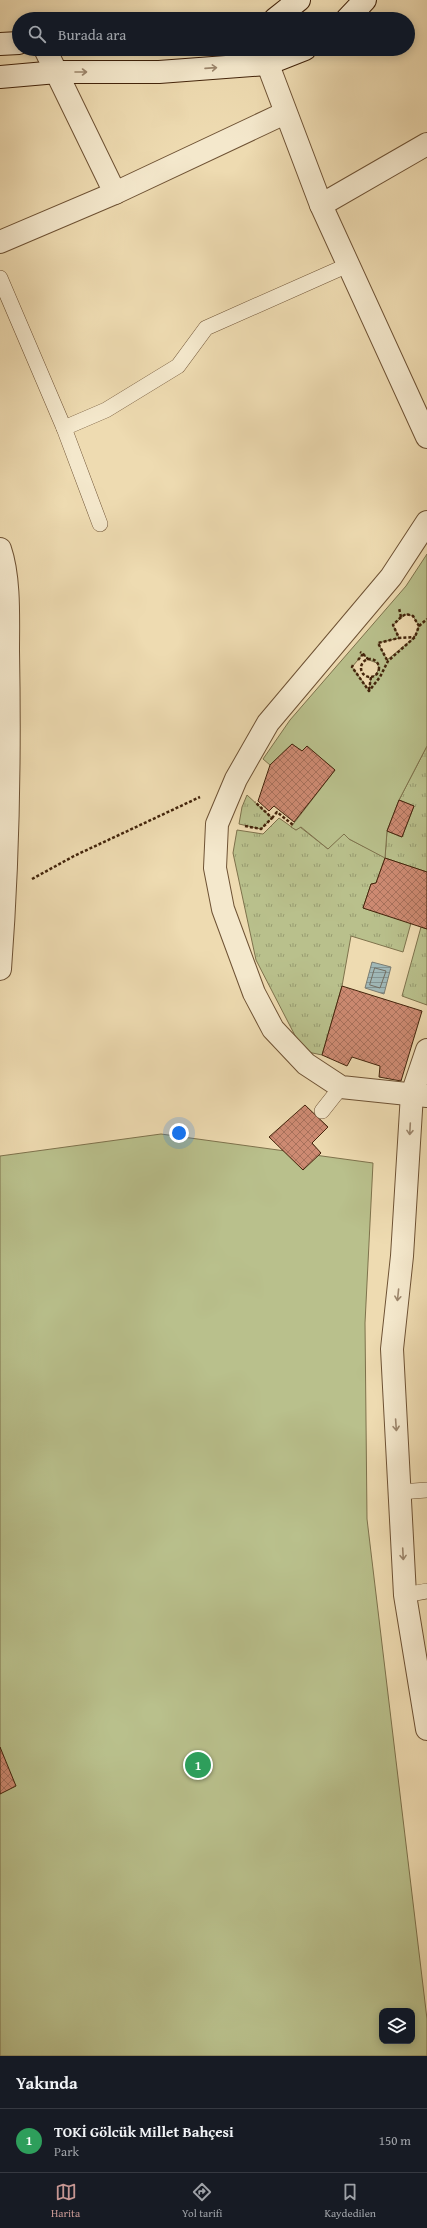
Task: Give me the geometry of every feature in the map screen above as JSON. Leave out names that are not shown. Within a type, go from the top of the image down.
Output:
[{"type":"street","points":[[284,12],[299,0]]},
{"type":"street","points":[[354,12],[365,0]]},
{"type":"street","points":[[0,44],[12,43]]},
{"type":"street","points":[[49,56],[115,193]]},
{"type":"street","points":[[0,77],[57,72],[159,72],[265,56],[321,205],[427,437]]},
{"type":"street","points":[[0,242],[115,193],[285,112]]},
{"type":"street","points":[[321,205],[427,144]]},
{"type":"street","points":[[419,1095],[341,1087],[306,1064],[273,1029],[254,993],[223,909],[215,868],[217,824],[236,779],[268,723],[391,577],[427,522]]},
{"type":"street","points":[[0,969],[5,895],[9,677],[7,603],[1,555]]},
{"type":"street","points":[[427,1050],[419,1095],[392,1349],[405,1595],[427,1729]]},
{"type":"lane","points":[[64,428],[106,410],[178,366],[206,328],[348,265]]},
{"type":"lane","points":[[0,278],[64,428],[100,524]]},
{"type":"lane","points":[[322,1111],[341,1087]]},
{"type":"lane","points":[[400,1492],[427,1490]]},
{"type":"lane","points":[[405,1595],[427,1591]]},
{"type":"path","points":[[398,603],[401,616]]},
{"type":"path","points":[[399,638],[393,625],[401,616],[406,614],[413,616],[419,626]]},
{"type":"path","points":[[369,691],[380,677],[388,661],[415,637],[419,626],[427,619]]},
{"type":"path","points":[[388,661],[378,643],[399,638],[415,637]]},
{"type":"path","points":[[358,650],[369,660],[377,662],[379,668],[376,675],[371,677],[365,675],[362,671],[364,662],[369,660]]},
{"type":"path","points":[[363,654],[352,667],[369,691]]},
{"type":"path","points":[[369,691],[371,677]]},
{"type":"path","points":[[5,895],[74,856],[236,779]]},
{"type":"path","points":[[252,800],[272,818]]},
{"type":"path","points":[[239,824],[261,829],[277,812],[293,825]]},
{"type":"green space","points":[[427,554],[427,746],[399,800],[387,831],[385,858],[349,839],[344,834],[328,849],[301,827],[296,830],[291,827],[335,770],[307,747],[302,751],[292,744],[270,765],[263,759],[290,720],[406,586]],"holes":[[[406,614],[413,616],[419,626],[415,637],[387,660],[378,643],[399,638],[393,625]],[[363,654],[369,660],[377,663],[379,668],[376,675],[371,677],[369,690],[352,667]]]},
{"type":"green space","points":[[427,746],[427,872],[385,858],[376,883],[371,884],[363,908],[411,923],[403,952],[351,936],[342,986],[322,1055],[303,1051],[256,960],[233,853],[237,830],[263,834],[279,818],[296,830],[300,827],[328,849],[344,833],[349,839],[385,857],[387,831],[402,837],[414,806],[399,800]]},
{"type":"green space","points":[[247,795],[272,818],[261,829],[239,824],[242,807]]},
{"type":"green space","points":[[421,927],[427,929],[427,1005],[402,996]]},
{"type":"green space","points":[[161,1134],[373,1163],[365,1323],[367,1519],[427,2019],[427,2056],[0,2056],[0,1156]]},
{"type":"water","points":[[372,962],[391,967],[384,994],[365,988]]},
{"type":"building","points":[[292,744],[302,751],[307,746],[335,770],[294,822],[274,806],[269,811],[258,801],[270,765]]},
{"type":"building","points":[[399,800],[414,806],[402,837],[387,831]]},
{"type":"building","points":[[385,858],[427,872],[427,929],[363,908],[371,884],[376,883]]},
{"type":"building","points":[[342,986],[422,1011],[401,1081],[379,1077],[380,1066],[352,1057],[347,1066],[322,1055]]},
{"type":"building","points":[[305,1105],[328,1127],[312,1143],[321,1153],[303,1170],[269,1137]]},
{"type":"building","points":[[0,1747],[16,1786],[0,1794]]},
{"type":"place","name":"TOKİ Gölcük Millet Bahçesi","points":[[198,1765]]}]
